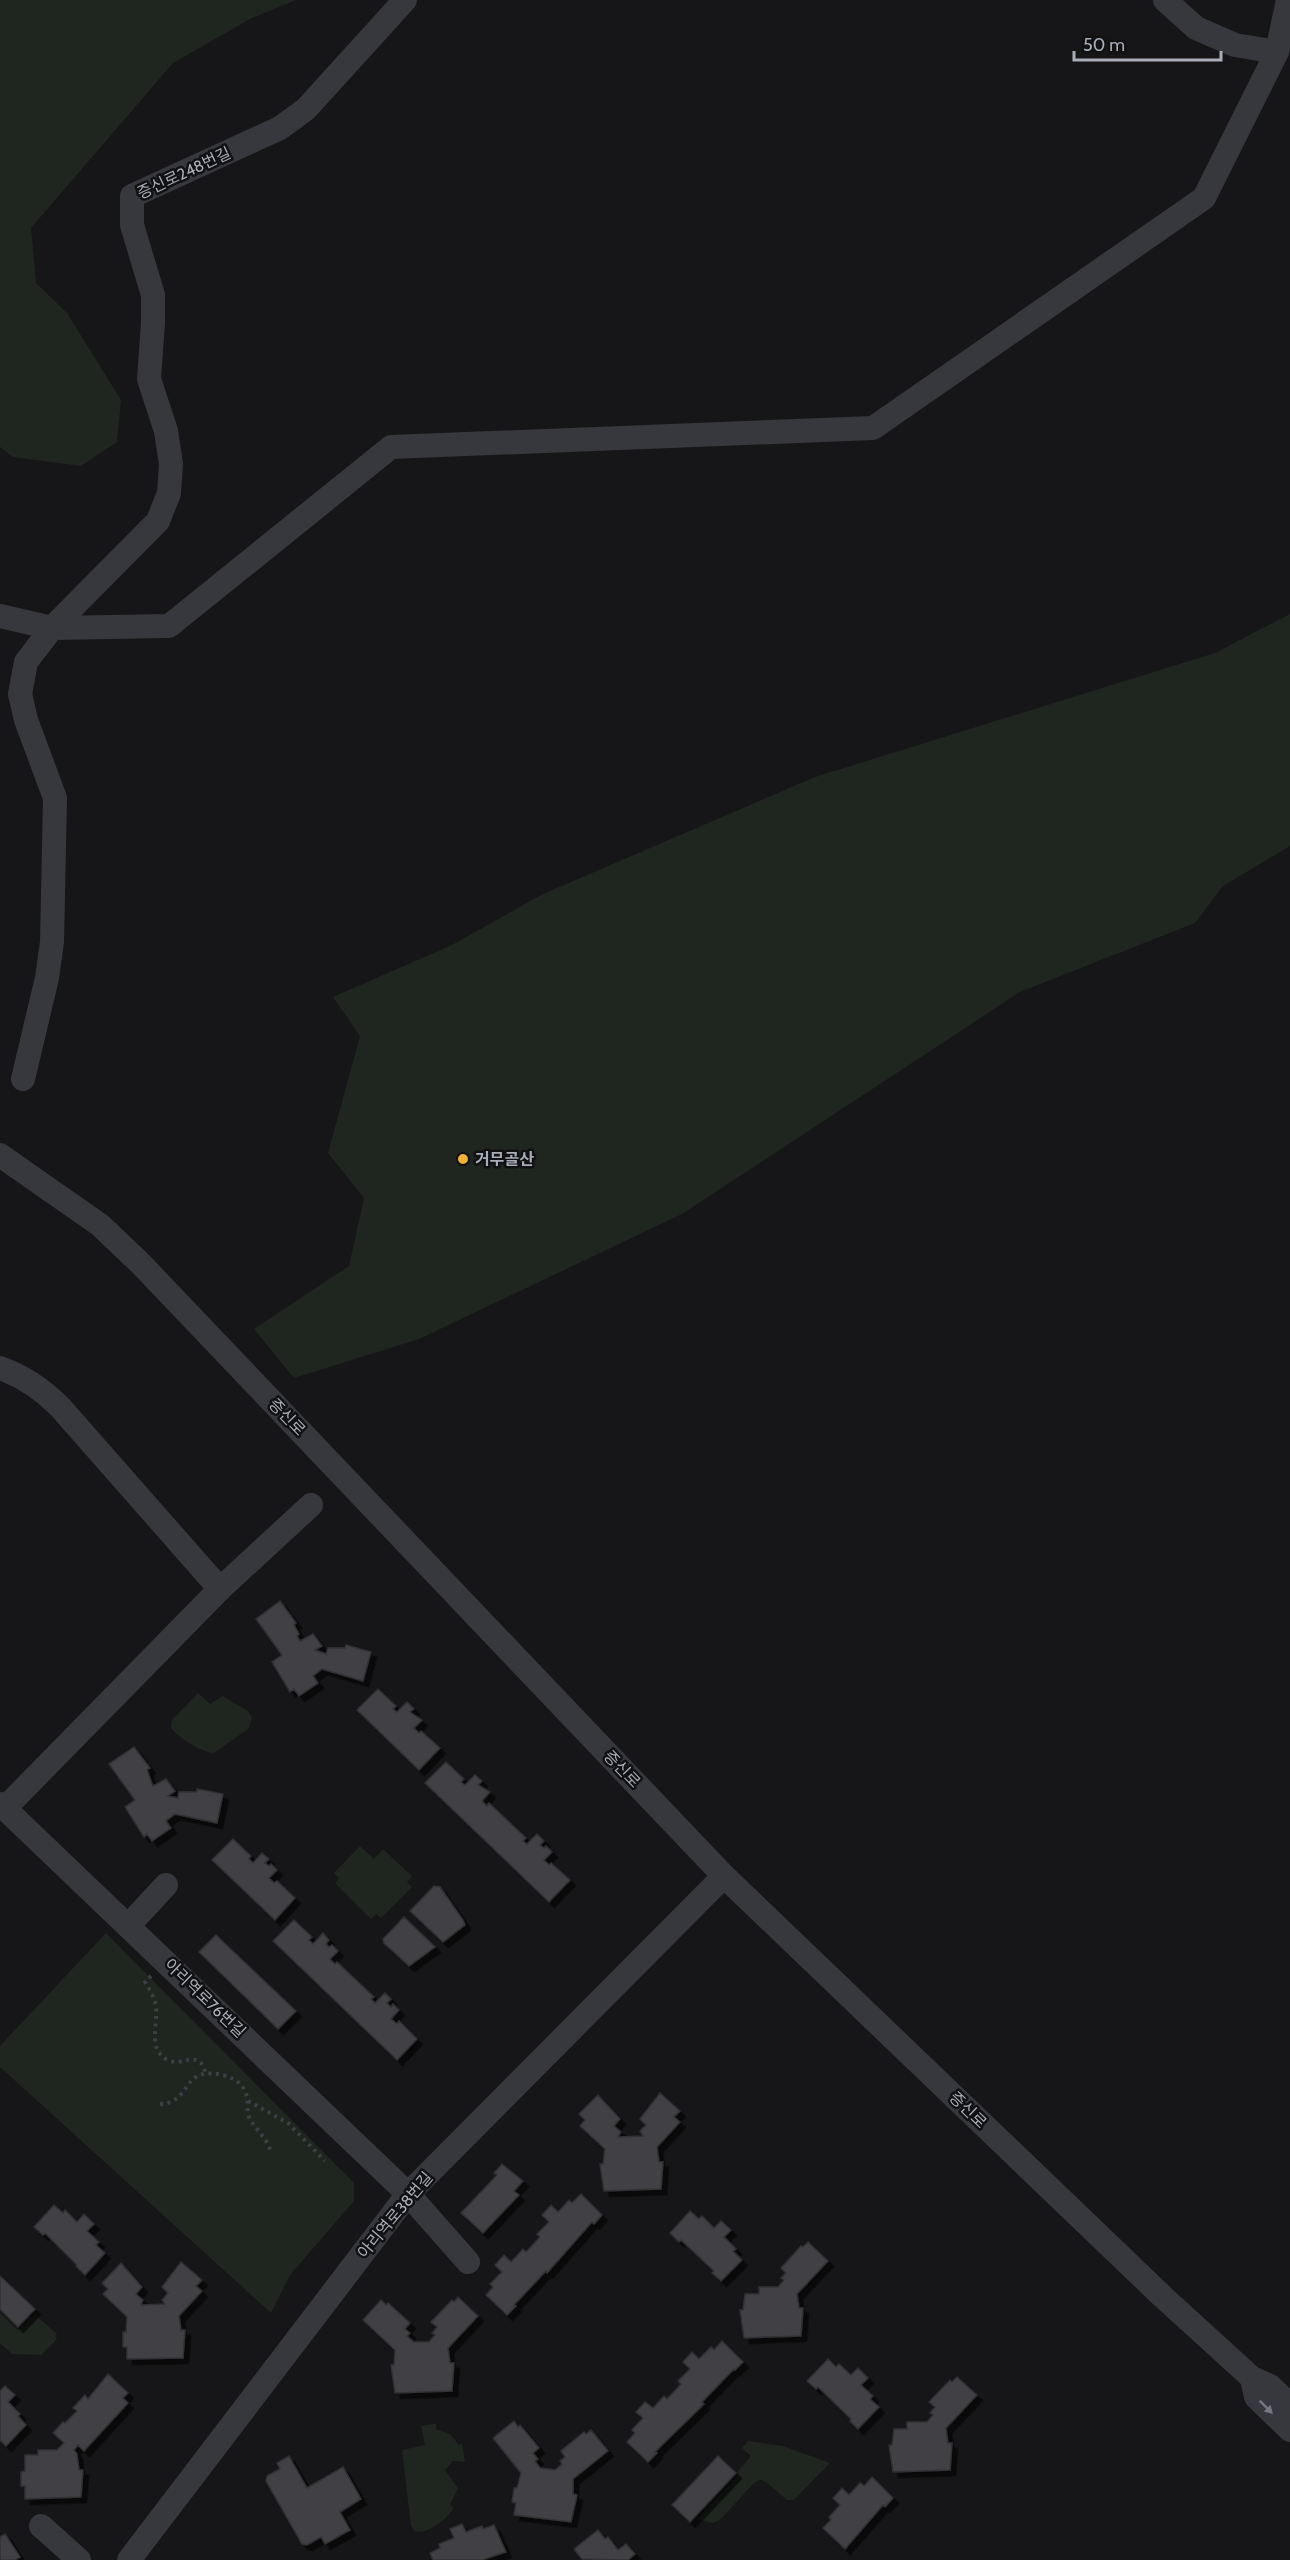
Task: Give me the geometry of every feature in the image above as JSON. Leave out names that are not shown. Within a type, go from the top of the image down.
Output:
[{"type":"street","name":"증신로248번길","points":[[52,628],[158,521],[169,493],[171,464],[166,431],[149,379],[153,295],[132,225],[132,196],[280,128],[306,109],[405,0]]},
{"type":"street","points":[[1165,0],[1196,28],[1235,45],[1277,52]]},
{"type":"street","points":[[0,616],[52,628],[169,626],[391,447],[873,428],[1204,198],[1277,52],[1288,0]]},
{"type":"street","points":[[22,1078],[47,978],[52,942],[56,798],[26,720],[20,694],[26,662],[52,628]]},
{"type":"street","name":"증신로","points":[[0,1155],[100,1225],[141,1264],[724,1876],[1162,2296],[1252,2378],[1270,2386],[1290,2404]]},
{"type":"street","points":[[0,1368],[18,1375],[46,1393],[60,1407],[220,1589]]},
{"type":"street","points":[[2,1806],[220,1589],[311,1505]]},
{"type":"street","name":"아리역로76번길","points":[[2,1806],[408,2194],[468,2262]]},
{"type":"street","name":"아리역로38번길","points":[[129,2560],[408,2194],[724,1876]]},
{"type":"street","points":[[129,1925],[166,1884]]},
{"type":"street","name":"증신로","points":[[1252,2378],[1256,2397],[1290,2430]]},
{"type":"street","points":[[41,2526],[79,2560]]},
{"type":"path","points":[[145,1982],[156,2007],[154,2037],[156,2048],[168,2060],[176,2062],[196,2060],[201,2063],[206,2073]]},
{"type":"path","points":[[160,2104],[169,2104],[176,2100],[194,2077],[206,2073],[235,2079],[246,2092],[249,2116],[267,2141],[271,2153]]},
{"type":"path","points":[[248,2101],[288,2123],[325,2161]]},
{"type":"shaded area","points":[[0,0],[296,0],[252,18],[173,63],[31,228],[36,283],[67,313],[121,400],[117,442],[81,466],[13,457],[0,447]]},
{"type":"shaded area","points":[[1290,614],[1290,846],[1223,886],[1195,923],[1020,992],[682,1214],[419,1339],[294,1378],[254,1329],[349,1266],[364,1198],[328,1153],[360,1036],[333,997],[452,945],[543,894],[815,777],[1215,653]]},
{"type":"shaded area","points":[[198,1693],[210,1704],[223,1696],[248,1711],[252,1718],[248,1729],[214,1753],[191,1744],[171,1728],[172,1720]]},
{"type":"shaded area","points":[[360,1846],[374,1859],[383,1849],[412,1876],[407,1882],[412,1887],[381,1918],[376,1914],[371,1919],[335,1883],[339,1878],[334,1873]]},
{"type":"shaded area","points":[[106,1933],[354,2183],[354,2201],[290,2275],[271,2313],[0,2067],[0,2046]]},
{"type":"shaded area","points":[[0,2313],[18,2330],[34,2314],[57,2334],[55,2337],[57,2339],[41,2355],[12,2354],[0,2343]]},
{"type":"shaded area","points":[[436,2424],[436,2429],[450,2434],[459,2445],[462,2443],[465,2462],[453,2461],[445,2470],[458,2488],[450,2505],[454,2508],[442,2521],[420,2532],[415,2531],[411,2526],[402,2450],[425,2445],[421,2426]]},
{"type":"shaded area","points":[[748,2441],[783,2446],[830,2463],[794,2500],[787,2500],[766,2482],[760,2480],[754,2483],[720,2520],[713,2523],[697,2519],[739,2475],[737,2472],[751,2456],[742,2448]]},
{"type":"building","points":[[280,1601],[296,1623],[294,1625],[300,1641],[313,1634],[322,1646],[315,1650],[326,1654],[328,1648],[345,1648],[346,1645],[371,1652],[363,1681],[322,1669],[313,1676],[318,1683],[299,1696],[294,1689],[290,1692],[272,1662],[282,1655],[256,1619]]},
{"type":"building","points":[[378,1689],[396,1706],[393,1709],[397,1712],[407,1702],[414,1709],[410,1712],[422,1720],[414,1728],[419,1733],[421,1731],[440,1748],[419,1770],[357,1710]]},
{"type":"building","points":[[134,1747],[150,1768],[147,1770],[153,1786],[166,1779],[175,1791],[168,1796],[178,1798],[179,1792],[197,1792],[197,1789],[223,1794],[217,1823],[175,1814],[166,1821],[171,1828],[152,1841],[147,1834],[144,1837],[125,1807],[135,1800],[109,1764]]},
{"type":"building","points":[[446,1762],[464,1779],[461,1782],[465,1785],[475,1775],[482,1781],[478,1785],[490,1792],[482,1801],[487,1806],[489,1803],[526,1838],[523,1841],[527,1844],[537,1834],[544,1841],[540,1845],[544,1848],[546,1846],[552,1852],[544,1860],[549,1865],[551,1863],[570,1880],[549,1902],[425,1783]]},
{"type":"building","points":[[233,1839],[251,1856],[249,1859],[253,1863],[262,1853],[269,1859],[265,1863],[269,1866],[271,1864],[277,1870],[269,1878],[274,1883],[277,1881],[295,1898],[275,1920],[212,1860]]},
{"type":"building","points":[[434,1886],[440,1887],[465,1925],[443,1942],[410,1911]]},
{"type":"building","points":[[404,1917],[435,1947],[409,1966],[384,1943],[383,1939]]},
{"type":"building","points":[[294,1920],[312,1937],[309,1940],[313,1944],[323,1933],[329,1940],[326,1944],[329,1947],[332,1945],[338,1951],[330,1959],[335,1964],[337,1962],[374,1997],[371,1999],[375,2003],[385,1993],[391,1999],[387,2003],[391,2007],[393,2004],[399,2010],[391,2019],[397,2024],[399,2021],[417,2039],[397,2060],[273,1941]]},
{"type":"building","points":[[216,1935],[296,2011],[278,2029],[199,1952]]},
{"type":"building","points":[[660,2093],[680,2111],[674,2117],[680,2122],[657,2147],[659,2162],[663,2162],[661,2189],[604,2191],[600,2164],[603,2164],[605,2149],[580,2126],[585,2120],[579,2114],[598,2095],[620,2119],[614,2126],[621,2132],[618,2137],[643,2136],[640,2131],[646,2125],[640,2119]]},
{"type":"building","points":[[502,2164],[523,2181],[514,2191],[519,2195],[483,2233],[461,2213],[497,2175],[494,2173]]},
{"type":"building","points":[[581,2194],[602,2215],[594,2224],[592,2222],[507,2315],[486,2295],[493,2287],[490,2284],[502,2272],[495,2265],[504,2255],[511,2262],[523,2249],[526,2252],[540,2237],[537,2234],[549,2222],[542,2215],[551,2205],[558,2212],[569,2200],[572,2203]]},
{"type":"building","points":[[54,2205],[63,2213],[65,2210],[77,2222],[84,2214],[94,2224],[87,2231],[99,2242],[96,2245],[105,2253],[85,2275],[45,2233],[43,2235],[34,2227]]},
{"type":"building","points":[[690,2211],[699,2219],[702,2216],[714,2228],[721,2221],[731,2230],[724,2237],[736,2249],[733,2251],[742,2260],[721,2281],[712,2273],[714,2271],[681,2240],[679,2242],[670,2233]]},
{"type":"building","points":[[808,2242],[828,2261],[797,2294],[799,2308],[803,2308],[801,2336],[744,2338],[740,2310],[743,2310],[745,2294],[759,2294],[759,2287],[778,2287],[784,2280],[781,2278],[786,2273],[781,2268],[801,2246],[803,2247]]},
{"type":"building","points":[[181,2262],[202,2280],[196,2286],[202,2291],[179,2316],[181,2330],[185,2330],[183,2358],[127,2359],[127,2347],[123,2347],[123,2332],[126,2332],[127,2317],[103,2294],[108,2289],[102,2283],[121,2263],[142,2287],[136,2294],[143,2300],[141,2305],[165,2304],[162,2300],[168,2293],[162,2287]]},
{"type":"building","points":[[0,2276],[35,2309],[18,2327],[0,2309]]},
{"type":"building","points":[[458,2297],[478,2316],[448,2348],[450,2363],[454,2363],[452,2391],[395,2393],[391,2365],[394,2365],[395,2350],[363,2320],[381,2300],[386,2305],[388,2303],[410,2323],[405,2329],[410,2333],[407,2336],[414,2342],[429,2342],[435,2335],[432,2333],[437,2327],[431,2322],[452,2300],[454,2302]]},
{"type":"building","points":[[722,2341],[743,2362],[702,2402],[704,2404],[655,2452],[657,2453],[648,2462],[627,2442],[635,2433],[632,2430],[643,2418],[636,2412],[645,2402],[653,2408],[664,2396],[667,2399],[681,2384],[678,2381],[690,2369],[683,2362],[692,2352],[699,2359],[711,2347],[714,2350]]},
{"type":"building","points":[[828,2359],[836,2367],[839,2364],[851,2375],[858,2368],[868,2378],[861,2385],[873,2396],[870,2399],[879,2407],[858,2429],[850,2421],[851,2419],[818,2387],[816,2389],[807,2381]]},
{"type":"building","points":[[108,2374],[128,2393],[123,2398],[128,2403],[84,2451],[78,2445],[74,2450],[77,2454],[79,2470],[83,2470],[81,2497],[25,2499],[25,2486],[21,2486],[21,2472],[25,2471],[25,2455],[38,2455],[38,2450],[57,2450],[64,2443],[53,2433],[77,2411],[73,2408],[85,2395],[88,2399]]},
{"type":"building","points":[[957,2377],[977,2395],[946,2428],[948,2443],[952,2443],[950,2470],[893,2472],[889,2445],[892,2445],[894,2429],[907,2429],[907,2422],[927,2422],[933,2415],[930,2413],[935,2407],[929,2402],[950,2380],[952,2382]]},
{"type":"building","points":[[5,2386],[15,2395],[8,2402],[20,2414],[18,2416],[26,2425],[6,2446],[0,2440],[0,2391]]},
{"type":"building","points":[[514,2421],[539,2448],[533,2453],[538,2459],[535,2461],[540,2468],[555,2470],[562,2464],[560,2461],[565,2457],[561,2451],[584,2432],[586,2434],[591,2430],[608,2451],[573,2479],[573,2494],[577,2495],[571,2522],[514,2515],[516,2503],[512,2502],[514,2488],[517,2488],[521,2473],[493,2438]]},
{"type":"building","points":[[289,2456],[307,2488],[343,2467],[361,2499],[340,2512],[350,2530],[325,2544],[321,2537],[307,2545],[302,2544],[266,2481],[267,2476],[280,2469],[277,2463]]},
{"type":"building","points":[[718,2456],[736,2473],[690,2522],[672,2505]]},
{"type":"building","points":[[872,2477],[893,2498],[885,2507],[883,2505],[845,2549],[823,2528],[840,2505],[833,2498],[842,2488],[849,2495],[860,2483],[864,2486]]},
{"type":"building","points":[[462,2524],[466,2532],[482,2526],[483,2529],[494,2525],[506,2552],[482,2560],[433,2560],[430,2553],[440,2548],[439,2544],[454,2538],[450,2529]]},
{"type":"building","points":[[598,2530],[605,2539],[608,2537],[618,2550],[626,2544],[635,2554],[628,2560],[582,2559],[574,2549]]},
{"type":"building","points":[[5,2534],[20,2557],[15,2560],[0,2560],[0,2537]]},
{"type":"place","name":"거무골산","points":[[463,1159]]}]
